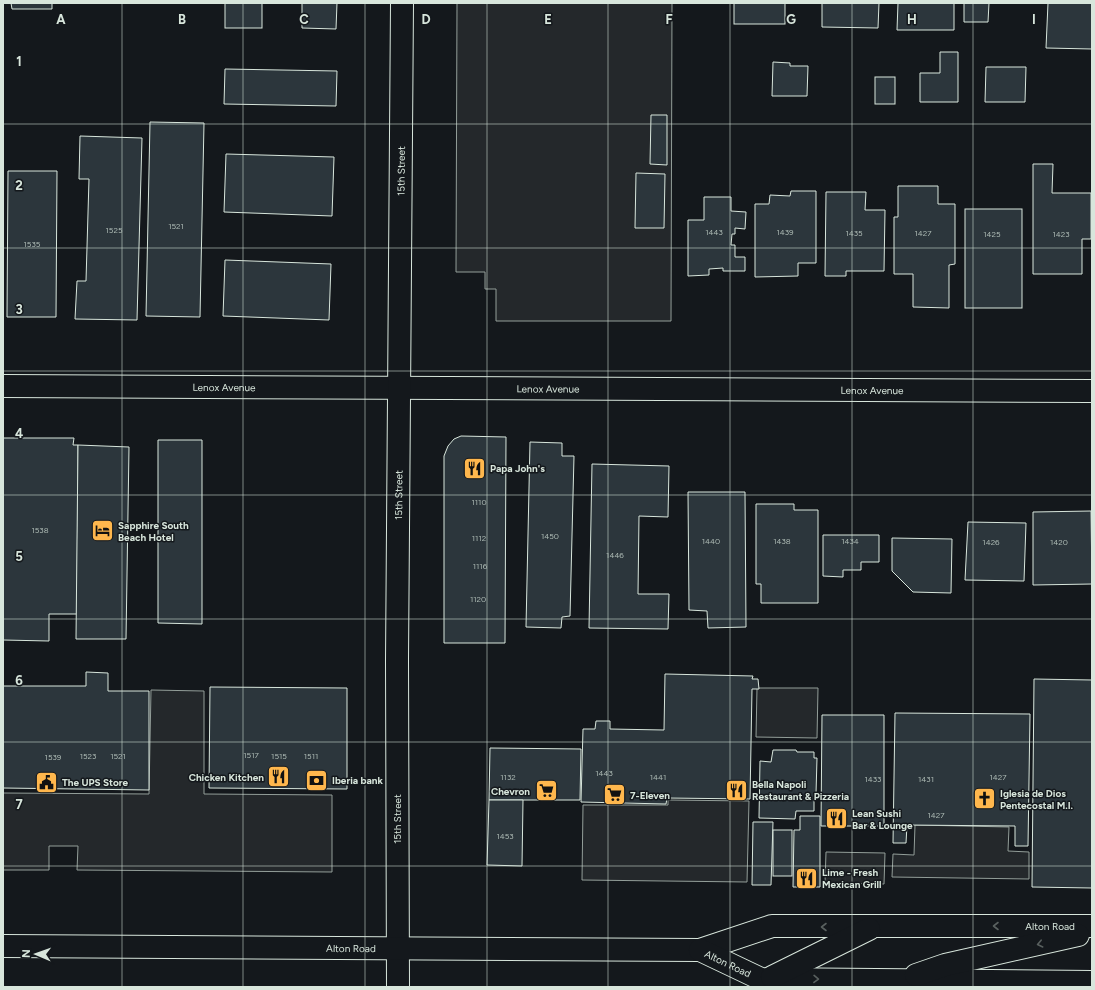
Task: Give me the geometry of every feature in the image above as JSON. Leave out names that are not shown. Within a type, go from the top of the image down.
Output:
[{"type":"main road","name":"15th Street","points":[[398,987],[398,388],[402,3]]},
{"type":"main road","name":"Lenox Avenue","points":[[3,386],[1092,391]]},
{"type":"main road","name":"Alton Road","points":[[3,946],[700,950],[772,926],[1092,926]]},
{"type":"main road","points":[[770,979],[872,927]]},
{"type":"main road","points":[[902,984],[945,965],[1092,932]]},
{"type":"main road","name":"Alton Road","points":[[700,950],[761,979],[902,984],[1092,982]]},
{"type":"shaded area","points":[[457,3],[672,3],[671,321],[496,321],[496,289],[485,289],[485,272],[456,272]]},
{"type":"shaded area","points":[[757,688],[818,688],[817,738],[756,737]]},
{"type":"shaded area","points":[[151,690],[204,691],[204,794],[332,795],[332,872],[77,870],[78,846],[49,846],[49,870],[3,870],[3,793],[149,794]]},
{"type":"shaded area","points":[[668,800],[749,801],[747,882],[582,880],[583,805],[668,805]]},
{"type":"shaded area","points":[[915,825],[1009,827],[1008,851],[1029,852],[1029,879],[892,877],[893,854],[914,855]]},
{"type":"shaded area","points":[[826,852],[885,853],[884,884],[825,883]]},
{"type":"building","points":[[11,3],[52,3],[52,9],[12,9]]},
{"type":"building","points":[[225,3],[262,3],[262,28],[225,28]]},
{"type":"building","points":[[302,3],[337,3],[336,29],[302,28]]},
{"type":"building","points":[[734,3],[785,3],[785,24],[734,24]]},
{"type":"building","points":[[822,3],[879,3],[878,28],[822,27]]},
{"type":"building","points":[[898,3],[954,3],[954,30],[897,30]]},
{"type":"building","points":[[964,3],[989,3],[988,22],[964,22]]},
{"type":"building","points":[[1048,3],[1092,3],[1092,49],[1046,48]]},
{"type":"building","points":[[940,52],[958,52],[958,102],[920,102],[920,73],[940,73]]},
{"type":"building","points":[[773,62],[790,63],[790,66],[808,66],[807,96],[772,96]]},
{"type":"building","points":[[986,67],[1026,67],[1025,102],[985,102]]},
{"type":"building","points":[[225,69],[337,71],[336,106],[224,104]]},
{"type":"building","points":[[875,77],[895,77],[895,104],[875,104]]},
{"type":"building","points":[[651,115],[667,115],[667,165],[650,164]]},
{"type":"building","points":[[150,122],[204,123],[200,317],[146,316]]},
{"type":"building","points":[[80,136],[142,138],[137,320],[75,319],[77,281],[86,281],[89,179],[79,179]]},
{"type":"building","points":[[226,154],[334,157],[332,216],[224,212]]},
{"type":"building","points":[[1033,164],[1053,164],[1052,193],[1091,193],[1091,239],[1082,239],[1082,274],[1033,274]]},
{"type":"building","points":[[8,171],[57,171],[56,317],[7,317]]},
{"type":"building","points":[[636,173],[665,174],[664,228],[635,228]]},
{"type":"building","points":[[898,186],[938,186],[938,204],[955,204],[955,264],[949,265],[949,308],[913,307],[913,274],[894,274],[894,217],[898,217]]},
{"type":"building","points":[[791,191],[816,191],[816,263],[798,263],[798,276],[755,277],[755,204],[769,204],[770,195],[790,196]]},
{"type":"building","points":[[826,192],[866,192],[865,210],[885,210],[884,271],[846,271],[846,276],[825,276]]},
{"type":"building","points":[[704,197],[731,197],[731,211],[746,212],[745,229],[735,228],[735,234],[732,234],[731,245],[735,245],[735,257],[745,257],[745,271],[723,271],[723,268],[709,269],[709,275],[688,276],[688,220],[704,220]]},
{"type":"building","points":[[965,209],[1022,209],[1022,308],[965,308]]},
{"type":"building","points":[[225,260],[331,264],[329,320],[223,316]]},
{"type":"building","points":[[461,436],[506,437],[505,643],[444,643],[444,456],[448,446],[454,439]]},
{"type":"building","points":[[3,438],[74,438],[73,445],[78,445],[77,614],[49,614],[49,641],[3,640]]},
{"type":"building","points":[[158,440],[202,440],[202,624],[158,623]]},
{"type":"building","points":[[530,442],[562,443],[562,456],[574,456],[570,616],[562,617],[561,628],[526,627]]},
{"type":"building","name":"Sapphire South Beach Hotel","points":[[78,445],[129,447],[126,639],[76,639]]},
{"type":"building","points":[[592,464],[669,466],[668,517],[639,516],[638,594],[669,594],[668,629],[589,628]]},
{"type":"building","points":[[688,492],[745,492],[746,627],[708,628],[707,611],[689,610]]},
{"type":"building","points":[[756,504],[794,504],[794,510],[818,510],[818,603],[761,603],[761,584],[756,584]]},
{"type":"building","points":[[1091,511],[1092,584],[1033,585],[1033,512]]},
{"type":"building","points":[[968,522],[1026,523],[1024,581],[965,580]]},
{"type":"building","points":[[823,535],[879,535],[879,562],[861,562],[861,570],[843,570],[843,577],[823,576]]},
{"type":"building","points":[[892,538],[952,539],[951,593],[913,592],[892,571]]},
{"type":"building","points":[[86,672],[108,673],[108,691],[149,691],[149,790],[3,788],[3,686],[86,686]]},
{"type":"building","points":[[665,674],[753,676],[752,679],[758,679],[759,689],[752,689],[750,799],[667,798],[666,804],[581,802],[583,729],[595,729],[596,721],[610,721],[610,729],[664,730]]},
{"type":"building","points":[[1034,679],[1092,680],[1092,888],[1032,887]]},
{"type":"building","points":[[210,687],[347,688],[347,789],[209,788]]},
{"type":"building","points":[[895,713],[1030,714],[1028,846],[1015,846],[1015,826],[907,825],[906,843],[893,843]]},
{"type":"building","points":[[822,715],[884,715],[884,826],[821,826]]},
{"type":"building","points":[[490,748],[581,749],[580,800],[489,800]]},
{"type":"building","points":[[773,750],[814,752],[814,758],[817,758],[814,811],[796,811],[795,819],[759,818],[760,761],[771,762]]},
{"type":"building","name":"Chevron","points":[[489,800],[523,800],[522,866],[487,865]]},
{"type":"building","points":[[800,816],[820,816],[820,887],[793,887],[794,830],[800,830]]},
{"type":"building","points":[[753,822],[773,822],[771,885],[752,885]]},
{"type":"building","points":[[773,830],[792,830],[792,876],[773,876]]},
{"type":"place","name":"Papa John's","points":[[475,468]]},
{"type":"place","name":"Sapphire South Beach Hotel","points":[[102,531]]},
{"type":"place","name":"Chicken Kitchen","points":[[279,777]]},
{"type":"place","name":"Iberia bank","points":[[317,780]]},
{"type":"place","name":"The UPS Store","points":[[46,782]]},
{"type":"place","name":"Bella Napoli Restaurant & Pizzeria","points":[[737,790]]},
{"type":"place","name":"Chevron","points":[[546,791]]},
{"type":"place","name":"7-Eleven","points":[[615,795]]},
{"type":"place","name":"Iglesia de Dios Pentecostal M.I.","points":[[985,799]]},
{"type":"place","name":"Lean Sushi Bar & Lounge","points":[[836,819]]},
{"type":"place","name":"Lime - Fresh Mexican Grill","points":[[807,878]]}]
